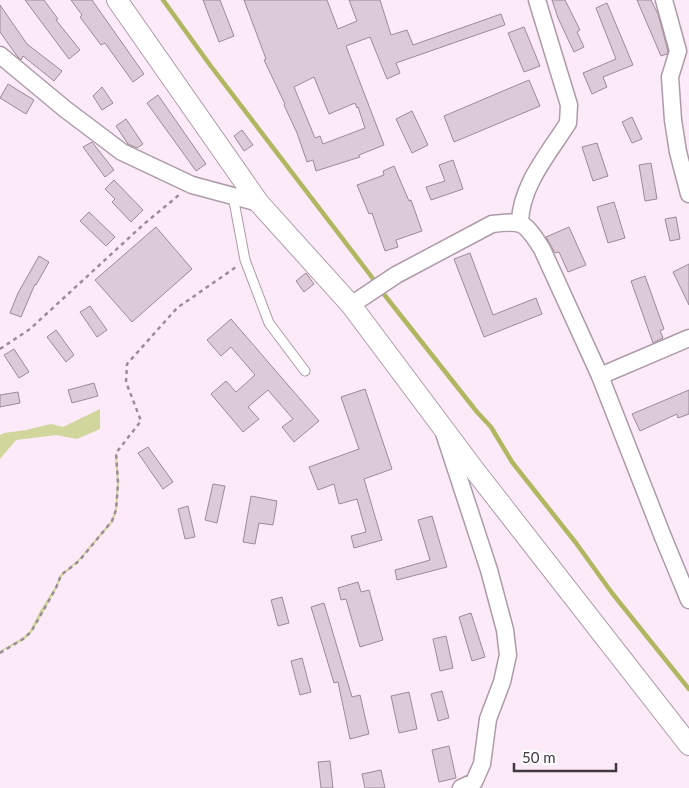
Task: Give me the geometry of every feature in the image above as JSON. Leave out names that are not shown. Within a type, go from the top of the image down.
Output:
[{"type":"street","points":[[117,0],[259,203],[352,305],[441,424],[689,745]]},
{"type":"street","points":[[520,222],[521,211],[536,171],[568,123],[570,115],[569,105],[536,0]]},
{"type":"street","points":[[664,0],[678,51],[670,77],[678,152],[689,194]]},
{"type":"street","points":[[0,55],[65,109],[122,152],[192,185],[259,203]]},
{"type":"street","points":[[352,305],[396,275],[492,224],[520,222],[532,233],[542,249],[600,376],[662,537],[689,600]]},
{"type":"street","points":[[600,376],[689,338]]},
{"type":"street","points":[[441,424],[489,570],[505,630],[508,655],[502,682],[488,719],[482,764],[474,782],[461,788]]},
{"type":"lane","points":[[233,196],[244,260],[268,323],[305,370]]},
{"type":"path","points":[[0,349],[30,329],[144,224],[192,185]]},
{"type":"path","points":[[0,653],[31,632],[61,576],[79,561],[112,522],[116,510],[118,483],[116,454],[141,421],[126,382],[127,364],[176,308],[244,260]]},
{"type":"green space","points":[[100,409],[100,429],[77,439],[56,435],[16,440],[0,459],[0,435],[4,433],[51,424],[63,427]]},
{"type":"green space","points":[[115,453],[117,454],[119,483],[117,510],[113,522],[79,561],[62,576],[32,632],[24,640],[0,654],[0,651],[30,631],[60,575],[78,560],[111,521],[115,510],[117,483]]},
{"type":"building","points":[[25,0],[44,0],[58,19],[56,20],[80,50],[69,59]]},
{"type":"building","points":[[71,0],[92,0],[144,74],[133,82],[105,43],[101,45],[80,17],[82,15]]},
{"type":"building","points":[[203,0],[220,0],[234,36],[219,42]]},
{"type":"building","points":[[244,0],[327,0],[338,29],[357,21],[349,0],[380,0],[391,35],[407,30],[413,45],[501,14],[505,25],[396,63],[400,73],[387,79],[370,37],[346,46],[384,145],[359,155],[360,157],[316,171],[313,160],[307,162],[285,104],[264,60],[266,59]],"holes":[[[314,77],[329,114],[355,103],[365,128],[323,144],[320,136],[315,138],[294,87]]]},
{"type":"building","points":[[552,0],[565,0],[580,30],[577,32],[584,47],[574,52]]},
{"type":"building","points":[[637,0],[651,0],[658,14],[668,51],[667,54],[661,56]]},
{"type":"building","points":[[607,3],[633,65],[603,77],[607,87],[592,94],[583,73],[616,59],[596,8]]},
{"type":"building","points":[[0,5],[27,44],[62,71],[54,81],[23,56],[21,60],[17,56],[0,32]]},
{"type":"building","points":[[524,27],[540,66],[524,72],[508,33]]},
{"type":"building","points":[[529,80],[540,106],[454,142],[444,116]]},
{"type":"building","points":[[8,84],[34,100],[26,114],[0,98]]},
{"type":"building","points":[[102,87],[113,103],[102,110],[93,96]]},
{"type":"building","points":[[158,95],[206,164],[196,171],[147,103]]},
{"type":"building","points":[[412,111],[428,145],[412,153],[396,119]]},
{"type":"building","points":[[632,117],[642,139],[632,143],[622,122]]},
{"type":"building","points":[[126,119],[143,144],[137,148],[128,144],[116,126]]},
{"type":"building","points":[[242,130],[253,145],[244,151],[234,136]]},
{"type":"building","points":[[92,142],[114,170],[105,177],[83,147]]},
{"type":"building","points":[[597,143],[608,176],[593,181],[582,147]]},
{"type":"building","points":[[453,160],[463,189],[431,200],[426,187],[445,181],[439,165]]},
{"type":"building","points":[[651,163],[657,199],[645,201],[639,165]]},
{"type":"building","points":[[394,166],[409,201],[411,200],[422,231],[396,240],[398,247],[385,251],[372,213],[369,214],[357,185],[384,175],[383,171]]},
{"type":"building","points":[[114,180],[143,210],[131,222],[112,202],[115,199],[105,189]]},
{"type":"building","points":[[614,202],[625,238],[608,243],[597,207]]},
{"type":"building","points":[[89,212],[115,237],[106,246],[80,221]]},
{"type":"building","points":[[676,217],[680,239],[670,241],[665,219]]},
{"type":"building","points":[[156,227],[192,269],[132,322],[95,280]]},
{"type":"building","points":[[569,227],[586,265],[568,272],[559,252],[555,253],[546,237]]},
{"type":"building","points":[[470,253],[493,315],[536,298],[542,314],[484,337],[454,259]]},
{"type":"building","points":[[39,256],[49,262],[35,284],[21,317],[10,313],[18,293]]},
{"type":"building","points":[[689,264],[689,305],[673,272]]},
{"type":"building","points":[[306,273],[314,284],[304,292],[296,281]]},
{"type":"building","points":[[645,276],[664,329],[660,331],[663,338],[653,343],[631,281]]},
{"type":"building","points":[[90,306],[107,330],[97,337],[80,312]]},
{"type":"building","points":[[231,319],[319,421],[294,442],[282,427],[293,419],[268,390],[248,407],[259,419],[243,432],[211,394],[226,381],[236,392],[255,375],[231,347],[221,356],[207,340]]},
{"type":"building","points":[[56,330],[74,355],[66,362],[47,337]]},
{"type":"building","points":[[14,349],[29,372],[19,378],[4,355]]},
{"type":"building","points":[[94,383],[98,396],[72,403],[68,390]]},
{"type":"building","points":[[365,389],[392,469],[364,479],[382,540],[354,548],[351,536],[366,532],[357,499],[339,504],[334,484],[318,490],[309,467],[359,449],[341,397]]},
{"type":"building","points":[[689,390],[689,414],[678,418],[677,414],[640,431],[632,414]]},
{"type":"building","points":[[18,392],[20,403],[0,407],[0,395]]},
{"type":"building","points":[[148,447],[173,482],[163,489],[138,453]]},
{"type":"building","points":[[213,484],[225,486],[217,523],[205,520]]},
{"type":"building","points":[[251,496],[277,501],[273,525],[259,523],[255,544],[243,542]]},
{"type":"building","points":[[188,506],[195,537],[185,539],[178,509]]},
{"type":"building","points":[[432,516],[447,567],[397,580],[395,570],[430,560],[418,520]]},
{"type":"building","points":[[358,582],[361,592],[369,590],[383,640],[360,647],[346,599],[341,600],[338,588]]},
{"type":"building","points":[[282,597],[289,623],[278,626],[271,600]]},
{"type":"building","points":[[324,603],[352,697],[360,695],[369,734],[350,739],[338,682],[334,683],[311,607]]},
{"type":"building","points":[[471,613],[485,657],[472,661],[459,617]]},
{"type":"building","points":[[446,636],[453,668],[440,671],[433,639]]},
{"type":"building","points":[[302,658],[311,692],[300,695],[291,661]]},
{"type":"building","points":[[442,691],[449,718],[438,721],[431,694]]},
{"type":"building","points":[[409,692],[417,729],[399,733],[391,696]]},
{"type":"building","points":[[449,746],[456,778],[439,782],[432,750]]},
{"type":"building","points":[[330,761],[333,788],[321,788],[318,762]]},
{"type":"building","points":[[381,770],[385,788],[365,788],[362,774]]},
{"type":"waterway","points":[[163,0],[210,65],[374,280]]},
{"type":"waterway","points":[[383,293],[491,427],[512,462],[576,543],[612,593],[689,689]]}]
